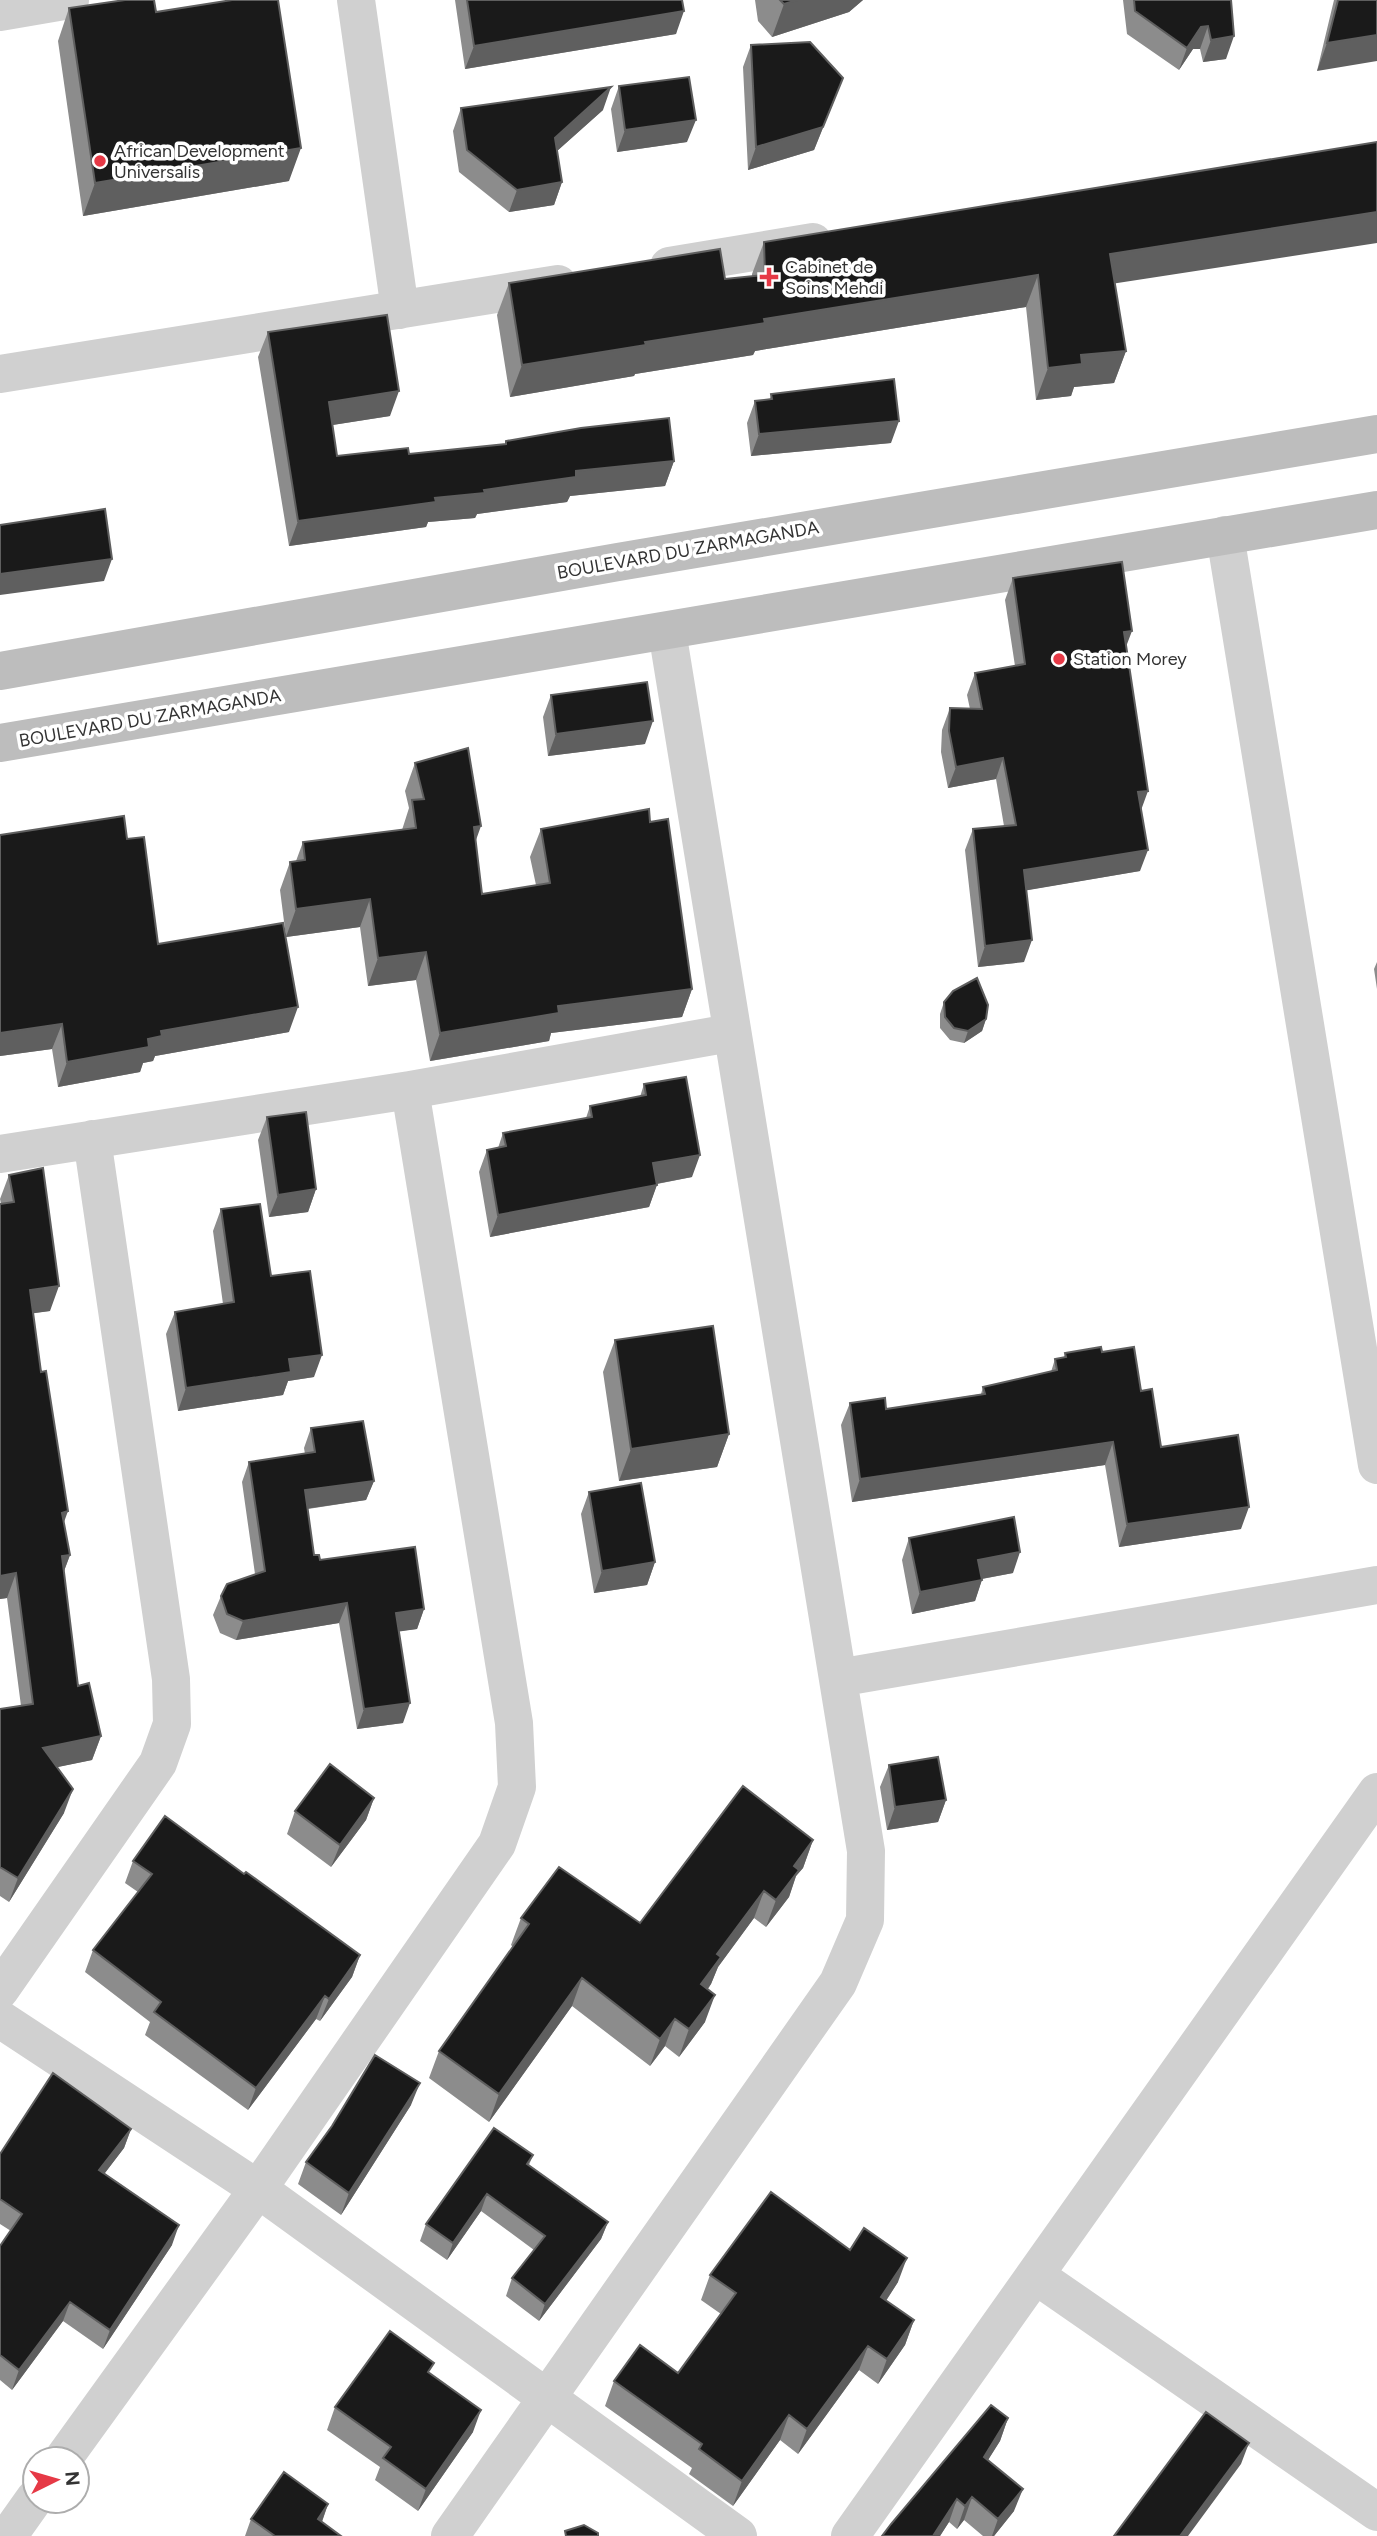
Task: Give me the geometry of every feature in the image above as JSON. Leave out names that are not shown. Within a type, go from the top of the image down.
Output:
[{"type":"main road","name":"BOULEVARD DU ZARMAGANDA","points":[[0,671],[618,562],[1377,434]]},
{"type":"main road","name":"BOULEVARD DU ZARMAGANDA","points":[[0,743],[1377,510]]},
{"type":"street","points":[[0,12],[71,0]]},
{"type":"street","points":[[356,0],[400,310]]},
{"type":"street","points":[[634,272],[854,236]]},
{"type":"street","points":[[0,374],[593,279]]},
{"type":"street","points":[[1225,535],[1377,1465]]},
{"type":"street","points":[[450,2536],[838,1983],[864,1920],[866,1851],[730,1034],[667,631]]},
{"type":"street","points":[[0,1154],[410,1090],[730,1034]]},
{"type":"street","points":[[73,2445],[258,2189],[497,1844],[517,1787],[514,1723],[410,1090]]},
{"type":"street","points":[[0,1990],[158,1763],[172,1724],[169,1665],[92,1139]]},
{"type":"street","points":[[838,1678],[1377,1585]]},
{"type":"street","points":[[850,2536],[1377,1792]]},
{"type":"street","points":[[0,2019],[258,2189],[738,2536]]},
{"type":"street","points":[[1035,2275],[1377,2512]]},
{"type":"street","points":[[8,2536],[23,2515]]},
{"type":"building","points":[[125,0],[154,0],[156,12],[232,0],[278,0],[301,148],[95,183],[69,8]]},
{"type":"building","points":[[467,0],[682,0],[684,11],[474,46]]},
{"type":"building","points":[[780,0],[797,0],[784,4]]},
{"type":"building","points":[[1134,0],[1231,0],[1234,36],[1211,40],[1208,26],[1201,27],[1187,48],[1135,11]]},
{"type":"building","points":[[1338,0],[1377,0],[1377,35],[1327,43]]},
{"type":"building","points":[[810,42],[843,78],[823,127],[756,147],[751,45]]},
{"type":"building","points":[[689,77],[696,120],[625,130],[619,86]]},
{"type":"building","points":[[611,87],[555,138],[562,182],[517,190],[467,150],[461,108]]},
{"type":"building","points":[[1377,142],[1377,212],[1110,254],[1126,351],[1081,355],[1082,364],[1048,368],[1038,275],[764,319],[765,323],[522,365],[509,283],[720,249],[725,279],[765,275],[764,242]]},
{"type":"building","points":[[387,315],[399,391],[329,402],[337,456],[408,448],[409,454],[506,444],[506,441],[581,428],[669,418],[674,461],[576,471],[576,477],[484,490],[485,493],[435,498],[436,502],[298,521],[268,332]]},
{"type":"building","points":[[894,379],[899,421],[759,434],[755,401],[772,399],[771,394]]},
{"type":"building","points":[[105,509],[112,559],[0,574],[0,525]]},
{"type":"building","points":[[1122,562],[1132,631],[1124,632],[1148,791],[1138,792],[1148,850],[1024,870],[1032,940],[985,946],[973,829],[1016,825],[1003,758],[956,767],[949,731],[950,708],[982,709],[975,673],[1025,664],[1013,578]]},
{"type":"building","points":[[647,682],[653,721],[556,734],[551,695]]},
{"type":"building","points":[[468,748],[481,826],[474,827],[482,894],[550,883],[541,829],[649,809],[650,822],[668,819],[692,989],[558,1006],[559,1013],[440,1033],[426,952],[378,958],[370,899],[296,909],[290,862],[305,860],[303,842],[416,828],[412,800],[424,799],[415,763]]},
{"type":"building","points":[[124,816],[127,839],[144,837],[158,944],[283,923],[298,1007],[161,1031],[162,1036],[148,1039],[149,1047],[67,1062],[62,1024],[0,1033],[0,835]]},
{"type":"building","points":[[977,978],[988,1005],[986,1019],[968,1031],[954,1028],[945,1017],[944,1002],[953,991]]},
{"type":"building","points":[[686,1077],[700,1155],[653,1163],[657,1185],[498,1215],[487,1150],[506,1146],[503,1133],[592,1117],[590,1106],[646,1095],[644,1084]]},
{"type":"building","points":[[306,1112],[316,1189],[278,1195],[267,1117]]},
{"type":"building","points":[[43,1168],[59,1286],[30,1290],[41,1372],[46,1371],[68,1511],[62,1513],[70,1555],[62,1556],[78,1686],[89,1683],[101,1736],[43,1748],[73,1789],[18,1878],[0,1867],[0,1709],[33,1704],[16,1573],[0,1576],[0,1204],[14,1202],[9,1175]]},
{"type":"building","points":[[260,1204],[271,1276],[310,1271],[322,1355],[289,1359],[291,1372],[186,1388],[175,1312],[234,1302],[221,1209]]},
{"type":"building","points":[[713,1326],[729,1434],[631,1449],[615,1340]]},
{"type":"building","points":[[1101,1347],[1102,1352],[1134,1347],[1141,1391],[1152,1389],[1161,1447],[1238,1435],[1249,1507],[1127,1524],[1113,1442],[860,1479],[850,1403],[885,1398],[886,1409],[985,1394],[983,1387],[1057,1370],[1055,1359],[1066,1357],[1065,1353]]},
{"type":"building","points":[[363,1421],[374,1481],[305,1490],[314,1555],[319,1555],[320,1560],[415,1547],[424,1609],[396,1613],[410,1703],[364,1709],[347,1603],[243,1621],[227,1614],[221,1596],[227,1584],[265,1571],[249,1462],[315,1452],[311,1428]]},
{"type":"building","points":[[641,1483],[655,1562],[602,1571],[589,1492]]},
{"type":"building","points":[[1014,1517],[1020,1552],[978,1560],[982,1580],[920,1592],[909,1538]]},
{"type":"building","points":[[938,1757],[946,1800],[895,1807],[889,1765]]},
{"type":"building","points":[[330,1764],[374,1798],[340,1845],[295,1811]]},
{"type":"building","points":[[743,1786],[813,1840],[794,1866],[799,1870],[776,1900],[764,1891],[717,1954],[721,1957],[701,1984],[715,1995],[689,2029],[675,2019],[660,2039],[582,1978],[499,2094],[439,2051],[529,1924],[521,1918],[559,1867],[640,1923]]},
{"type":"building","points":[[165,1816],[360,1955],[329,1999],[325,1996],[256,2088],[154,2012],[161,2002],[93,1950],[152,1874],[133,1861]]},
{"type":"building","points":[[375,2055],[420,2083],[349,2193],[306,2162],[332,2126]]},
{"type":"building","points":[[53,2073],[131,2129],[99,2170],[179,2225],[110,2330],[70,2302],[19,2370],[0,2355],[0,2246],[22,2214],[0,2199],[0,2154]]},
{"type":"building","points":[[494,2128],[533,2155],[527,2164],[608,2222],[545,2304],[512,2278],[545,2236],[487,2194],[453,2243],[426,2224]]},
{"type":"building","points":[[771,2192],[850,2250],[864,2228],[907,2258],[881,2297],[914,2320],[887,2359],[868,2346],[807,2429],[789,2415],[742,2481],[699,2449],[702,2444],[614,2381],[640,2345],[678,2373],[736,2293],[710,2275]]},
{"type":"building","points":[[390,2331],[434,2363],[428,2372],[481,2410],[426,2489],[383,2458],[391,2447],[335,2407]]},
{"type":"building","points":[[991,2405],[1008,2418],[984,2457],[1023,2489],[998,2519],[972,2497],[965,2506],[957,2499],[933,2536],[882,2536],[891,2524]]},
{"type":"building","points":[[1206,2412],[1249,2443],[1180,2536],[1114,2536]]},
{"type":"building","points":[[284,2472],[328,2504],[318,2519],[341,2536],[275,2536],[251,2519]]},
{"type":"building","points":[[584,2525],[598,2533],[598,2536],[566,2536],[565,2531]]},
{"type":"place","name":"African Development Universalis","points":[[100,161]]},
{"type":"place","name":"Cabinet de Soins Mehdi","points":[[769,277]]},
{"type":"place","name":"Station Morey","points":[[1059,659]]}]
